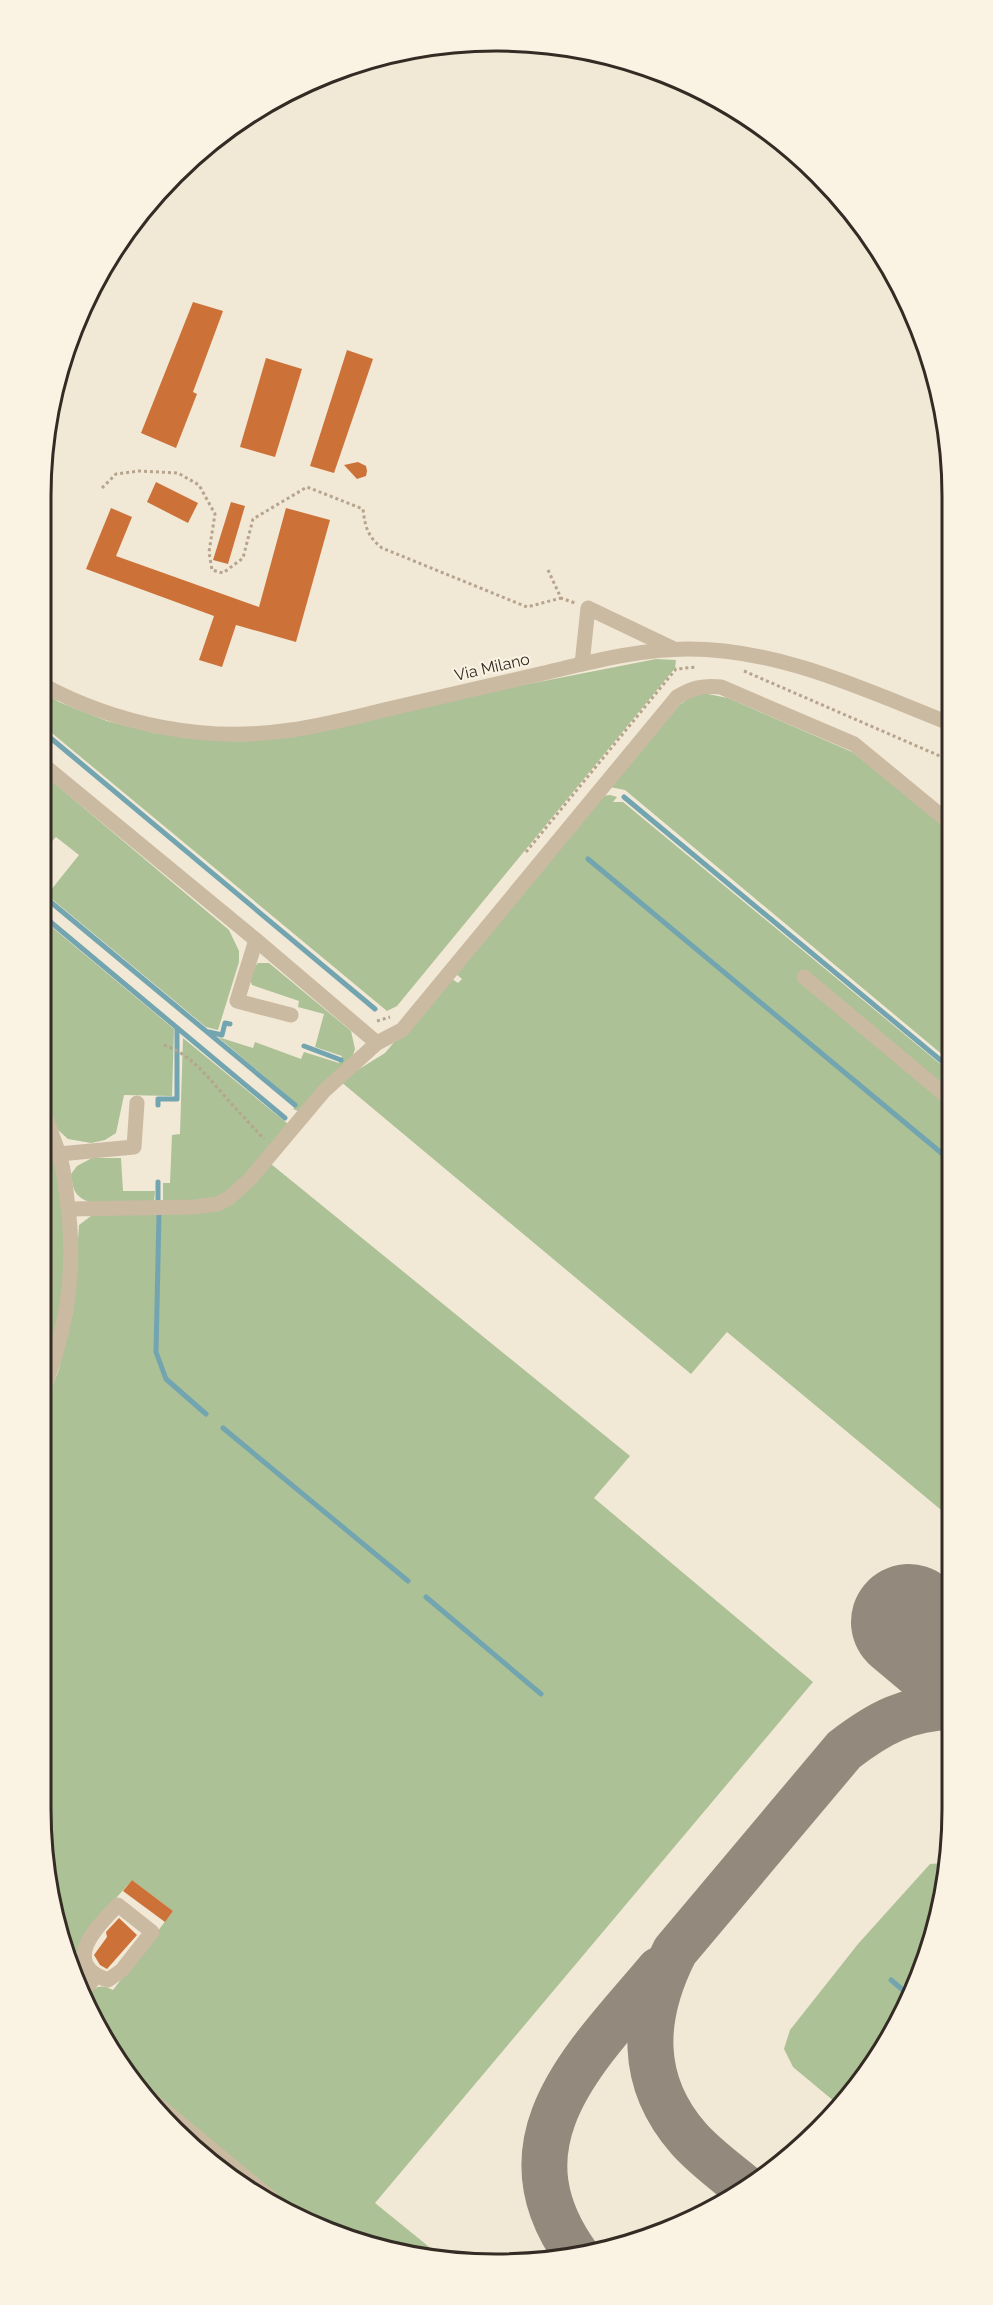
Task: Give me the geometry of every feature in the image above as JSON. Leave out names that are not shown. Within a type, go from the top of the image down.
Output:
[{"type":"street","points":[[582,664],[588,608],[674,649]]},
{"type":"street","name":"Via Milano","points":[[51,689],[83,704],[145,724],[193,732],[258,733],[322,724],[582,664],[674,649],[718,650],[776,659],[804,667],[942,720]]},
{"type":"street","points":[[69,1209],[195,1207],[217,1204],[230,1198],[250,1179],[324,1090],[377,1043],[402,1030],[677,697],[690,689],[705,685],[721,687],[854,744],[942,816]]},
{"type":"street","points":[[51,772],[256,940],[377,1043]]},
{"type":"street","points":[[256,940],[237,1001],[291,1016]]},
{"type":"street","points":[[804,977],[942,1092]]},
{"type":"street","points":[[59,1154],[134,1147],[137,1102]]},
{"type":"street","points":[[51,1133],[59,1154],[69,1209],[70,1287],[57,1353],[51,1368]]},
{"type":"street","points":[[118,1905],[152,1932],[122,1970],[108,1980],[96,1976],[84,1964],[82,1953],[100,1923],[118,1905]]},
{"type":"street","points":[[88,1986],[96,1976]]},
{"type":"street","points":[[181,2124],[240,2173]]},
{"type":"path","points":[[102,488],[116,474],[139,471],[178,473],[199,485],[215,514],[209,552],[212,570],[223,573],[243,558],[253,519],[307,487],[363,509],[365,526],[372,540],[382,548],[527,607],[561,598],[588,608]]},
{"type":"path","points":[[548,570],[561,598]]},
{"type":"path","points":[[518,861],[676,669],[699,666]]},
{"type":"path","points":[[736,668],[942,757]]},
{"type":"path","points":[[368,1013],[377,1021],[391,1017]]},
{"type":"path","points":[[164,1045],[184,1054],[204,1070],[220,1092],[274,1149]]},
{"type":"green space","points":[[656,659],[676,660],[675,668],[397,1006],[387,1011],[51,732],[51,697],[107,721],[154,733],[243,740]]},
{"type":"green space","points":[[694,694],[728,698],[852,752],[942,824],[942,1054],[625,790],[610,787],[677,707]]},
{"type":"green space","points":[[51,780],[229,930],[239,951],[239,962],[218,1030],[206,1027],[51,898],[51,890],[79,855],[56,837],[51,842]]},
{"type":"green space","points":[[602,796],[617,797],[613,802],[623,802],[942,1065],[942,1086],[802,984],[942,1101],[942,1511],[727,1332],[691,1374],[340,1081],[385,1053],[449,977],[458,983],[462,979],[455,973]]},
{"type":"green space","points":[[51,926],[174,1029],[172,1096],[124,1095],[116,1133],[105,1140],[91,1143],[68,1139],[57,1129],[51,1115]]},
{"type":"green space","points":[[258,963],[269,963],[351,1031],[355,1049],[352,1058],[298,1111],[293,1109],[297,1104],[218,1037],[253,1048],[255,1042],[301,1059],[304,1052],[339,1063],[342,1056],[315,1047],[324,1014],[298,1007],[299,1001],[252,985],[251,973]]},
{"type":"green space","points":[[183,1038],[288,1124],[244,1179],[215,1199],[163,1202],[163,1183],[170,1183],[172,1135],[180,1134]]},
{"type":"green space","points":[[51,1150],[63,1207],[65,1251],[63,1294],[51,1349]]},
{"type":"green space","points":[[92,1158],[121,1158],[123,1191],[155,1191],[154,1202],[89,1202],[80,1197],[74,1188],[71,1174],[77,1166]]},
{"type":"green space","points":[[271,1164],[630,1456],[594,1498],[813,1682],[375,2203],[431,2249],[381,2239],[353,2230],[299,2208],[274,2194],[158,2098],[143,2080],[111,2031],[91,1991],[97,1987],[113,1990],[173,1911],[132,1880],[95,1922],[76,1954],[66,1924],[55,1867],[51,1808],[51,1390],[58,1372],[73,1312],[79,1225],[95,1213],[212,1210]]},
{"type":"green space","points":[[938,1863],[933,1895],[927,1924],[908,1979],[896,2006],[867,2056],[833,2100],[793,2067],[784,2049],[790,2030],[858,1944],[930,1864]]},
{"type":"building","points":[[193,302],[223,311],[193,392],[197,394],[176,448],[141,433]]},
{"type":"building","points":[[347,350],[373,359],[334,473],[310,466]]},
{"type":"building","points":[[266,358],[302,369],[275,457],[240,447]]},
{"type":"building","points":[[358,462],[366,466],[367,471],[366,476],[357,479],[344,465]]},
{"type":"building","points":[[156,482],[198,503],[188,523],[147,502]]},
{"type":"building","points":[[231,502],[245,506],[228,564],[213,560]]},
{"type":"building","points":[[111,508],[132,517],[116,556],[259,607],[286,508],[330,520],[296,642],[236,625],[222,667],[199,660],[214,616],[86,569]]},
{"type":"building","points":[[132,1880],[173,1911],[165,1922],[123,1891]]},
{"type":"building","points":[[119,1918],[137,1935],[107,1969],[100,1965],[94,1955],[107,1937],[106,1932]]},
{"type":"waterway","points":[[51,738],[375,1009]]},
{"type":"waterway","points":[[624,797],[942,1061]]},
{"type":"waterway","points":[[588,859],[942,1154]]},
{"type":"waterway","points":[[51,902],[295,1105]]},
{"type":"waterway","points":[[51,922],[285,1118]]},
{"type":"waterway","points":[[209,1032],[222,1035],[225,1023],[230,1024]]},
{"type":"waterway","points":[[158,1105],[158,1099],[177,1099],[177,1028]]},
{"type":"waterway","points":[[304,1046],[341,1060]]},
{"type":"waterway","points":[[158,1182],[158,1201]]},
{"type":"waterway","points":[[159,1214],[156,1352],[166,1379],[206,1414]]},
{"type":"waterway","points":[[223,1428],[408,1581]]},
{"type":"waterway","points":[[426,1597],[541,1694]]},
{"type":"waterway","points":[[891,1980],[903,1990]]},
{"type":"taxiway","points":[[738,2182],[689,2139],[672,2117],[661,2094],[653,2071],[650,2048],[651,2024],[664,1975],[675,1951],[844,1750],[869,1732],[894,1719],[921,1710],[942,1708]]},
{"type":"taxiway","points":[[572,2247],[554,2215],[545,2175],[547,2138],[560,2102],[579,2068],[659,1970]]},
{"type":"runway","points":[[909,1622],[942,1650]]}]
